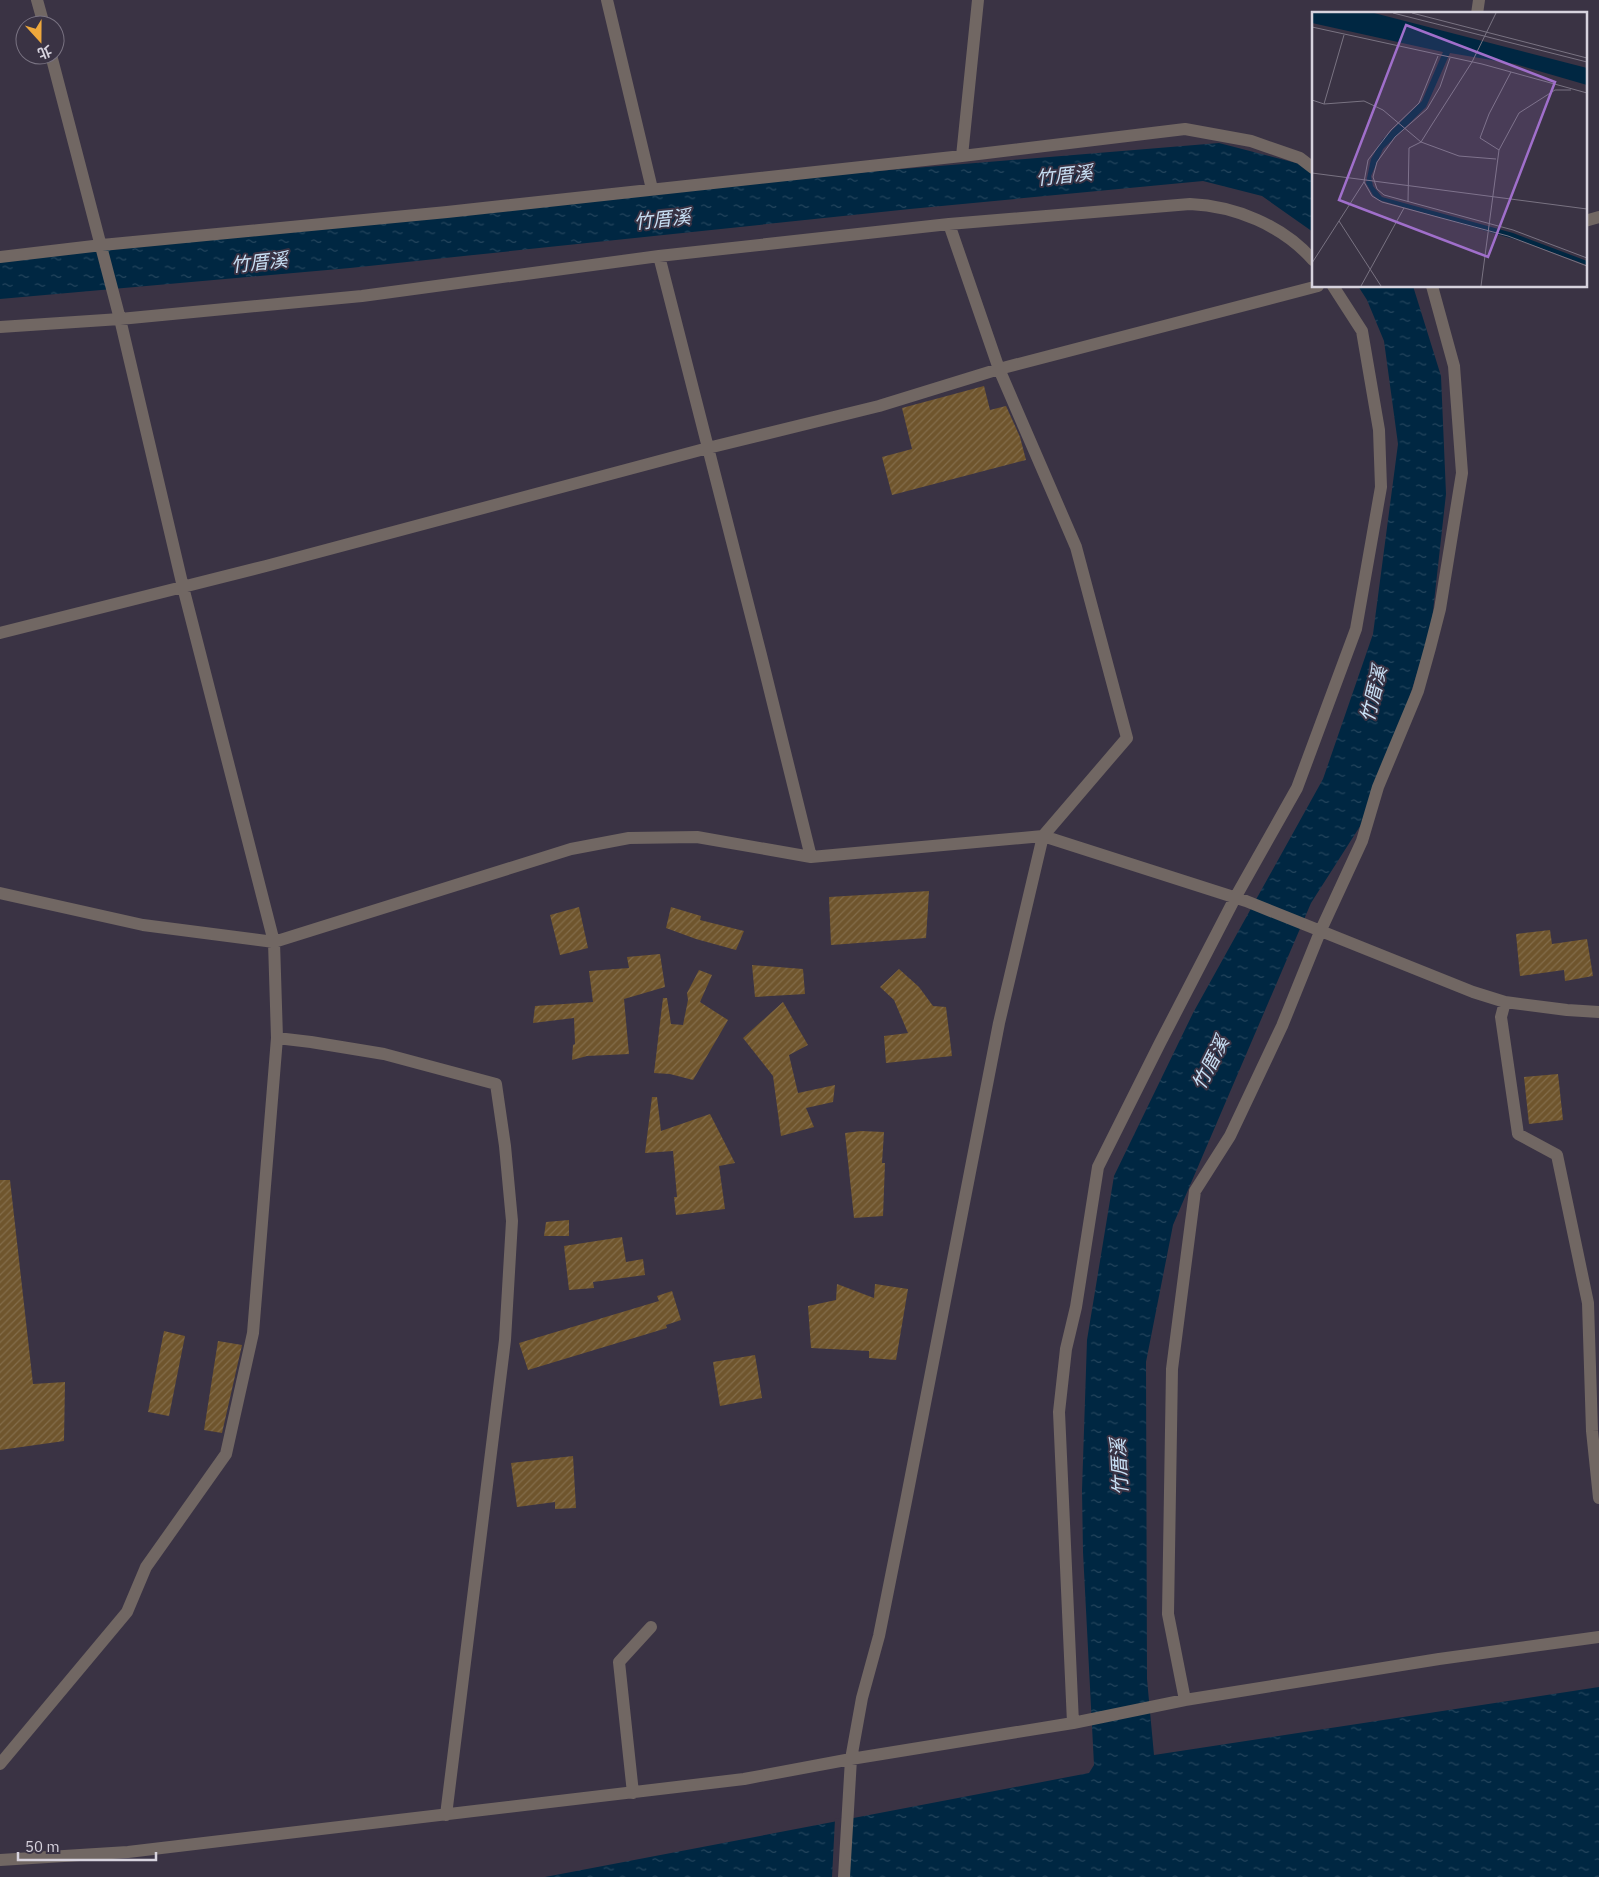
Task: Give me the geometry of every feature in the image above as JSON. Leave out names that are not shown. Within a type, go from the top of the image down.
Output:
[{"type":"street","points":[[37,0],[41,15]]},
{"type":"street","points":[[608,0],[652,189]]},
{"type":"street","points":[[962,156],[978,0]]},
{"type":"street","points":[[0,1764],[127,1612],[146,1567],[226,1454],[253,1333],[276,1038],[274,942],[183,587],[102,245],[54,65]]},
{"type":"street","points":[[0,257],[102,245],[448,212],[962,156],[1185,129],[1251,141],[1300,158],[1312,167]]},
{"type":"street","points":[[0,327],[120,319],[362,296],[659,256],[949,224],[1190,204],[1206,205],[1246,215],[1265,224],[1296,245],[1312,259]]},
{"type":"street","points":[[1586,221],[1599,217]]},
{"type":"street","points":[[844,1877],[851,1759],[862,1698],[878,1636],[902,1521],[1000,1024],[1043,836],[1127,738],[1076,547],[999,369],[949,224]]},
{"type":"street","points":[[659,256],[811,857]]},
{"type":"street","points":[[0,633],[183,587],[708,448],[879,406],[999,369],[1312,288]]},
{"type":"street","points":[[1072,1723],[1059,1412],[1066,1350],[1076,1307],[1098,1167],[1160,1043],[1240,899],[1297,788],[1356,629],[1381,487],[1379,430],[1362,331],[1334,288]]},
{"type":"street","points":[[1185,1700],[1168,1614],[1172,1369],[1179,1300],[1195,1191],[1230,1136],[1282,1026],[1320,932],[1362,841],[1378,787],[1418,691],[1440,609],[1462,472],[1454,366],[1433,288]]},
{"type":"street","points":[[0,893],[143,925],[274,942],[571,849],[629,838],[697,837],[811,857],[1043,836],[1240,899],[1473,992],[1505,1002],[1599,1012]]},
{"type":"street","points":[[1505,1002],[1500,1017],[1518,1134],[1557,1155],[1588,1303],[1599,1498]]},
{"type":"street","points":[[276,1038],[384,1054],[496,1084],[505,1146],[512,1221],[505,1340],[446,1815]]},
{"type":"street","points":[[633,1793],[619,1662],[651,1627]]},
{"type":"street","points":[[0,1860],[128,1852],[744,1779],[851,1759],[1072,1723],[1185,1700],[1599,1637]]},
{"type":"water","name":"竹厝溪","points":[[1219,143],[1300,164],[1312,174],[1312,231],[1262,196],[1203,181],[910,209],[350,268],[0,299],[0,259],[659,189]]},
{"type":"water","name":"竹厝溪","points":[[1359,288],[1414,288],[1441,376],[1446,494],[1431,629],[1406,708],[1364,820],[1311,903],[1173,1225],[1146,1362],[1147,1679],[1154,1755],[1599,1687],[1599,1877],[545,1877],[1089,1773],[1094,1765],[1083,1552],[1082,1490],[1087,1340],[1114,1176],[1193,1013],[1323,779],[1373,634],[1398,444],[1384,341],[1367,300]]},
{"type":"pier","points":[[845,1817],[843,1877],[832,1877],[835,1819]]},
{"type":"building","points":[[984,386],[990,410],[1006,406],[1020,437],[1026,460],[892,495],[882,457],[912,449],[902,408]]},
{"type":"building","points":[[929,891],[926,938],[831,945],[829,897]]},
{"type":"building","points":[[579,907],[588,948],[560,955],[550,915]]},
{"type":"building","points":[[671,907],[701,916],[700,920],[744,931],[736,950],[666,928]]},
{"type":"building","points":[[1550,930],[1552,944],[1587,939],[1593,976],[1565,981],[1564,970],[1520,976],[1516,934]]},
{"type":"building","points":[[660,954],[665,987],[624,999],[629,1054],[587,1056],[572,1060],[573,1045],[575,1044],[574,1018],[533,1023],[535,1006],[593,1002],[589,971],[629,968],[627,957]]},
{"type":"building","points":[[752,965],[803,969],[805,994],[755,997]]},
{"type":"building","points":[[899,969],[919,987],[933,1006],[946,1007],[952,1056],[886,1063],[884,1036],[908,1033],[894,1000],[880,987]]},
{"type":"building","points":[[699,970],[712,975],[700,1002],[728,1020],[693,1080],[670,1074],[654,1073],[663,998],[667,998],[671,1024],[683,1025],[688,1000],[687,993]]},
{"type":"building","points":[[783,1002],[808,1045],[789,1055],[798,1093],[835,1085],[833,1102],[806,1108],[814,1127],[781,1136],[773,1076],[743,1038]]},
{"type":"building","points":[[1558,1074],[1563,1120],[1529,1124],[1524,1077]]},
{"type":"building","points":[[652,1097],[657,1097],[661,1131],[710,1114],[735,1163],[719,1166],[725,1209],[676,1215],[674,1197],[677,1197],[673,1151],[645,1153]]},
{"type":"building","points":[[861,1131],[884,1132],[882,1163],[885,1163],[883,1216],[854,1218],[845,1133]]},
{"type":"building","points":[[0,1180],[10,1180],[33,1384],[65,1382],[64,1441],[0,1450]]},
{"type":"building","points":[[569,1220],[569,1236],[544,1236],[546,1222]]},
{"type":"building","points":[[622,1237],[626,1262],[643,1259],[645,1275],[593,1282],[594,1288],[569,1290],[564,1246]]},
{"type":"building","points":[[837,1284],[874,1298],[875,1284],[908,1289],[896,1360],[869,1358],[869,1351],[811,1348],[808,1306],[836,1300]]},
{"type":"building","points":[[672,1291],[681,1320],[666,1325],[667,1328],[528,1370],[519,1343],[659,1301],[657,1296]]},
{"type":"building","points":[[164,1331],[185,1336],[169,1416],[148,1412]]},
{"type":"building","points":[[218,1341],[242,1345],[222,1433],[204,1430]]},
{"type":"building","points":[[755,1355],[762,1398],[720,1406],[713,1362]]},
{"type":"building","points":[[573,1456],[576,1508],[555,1509],[555,1502],[517,1507],[511,1463]]}]
